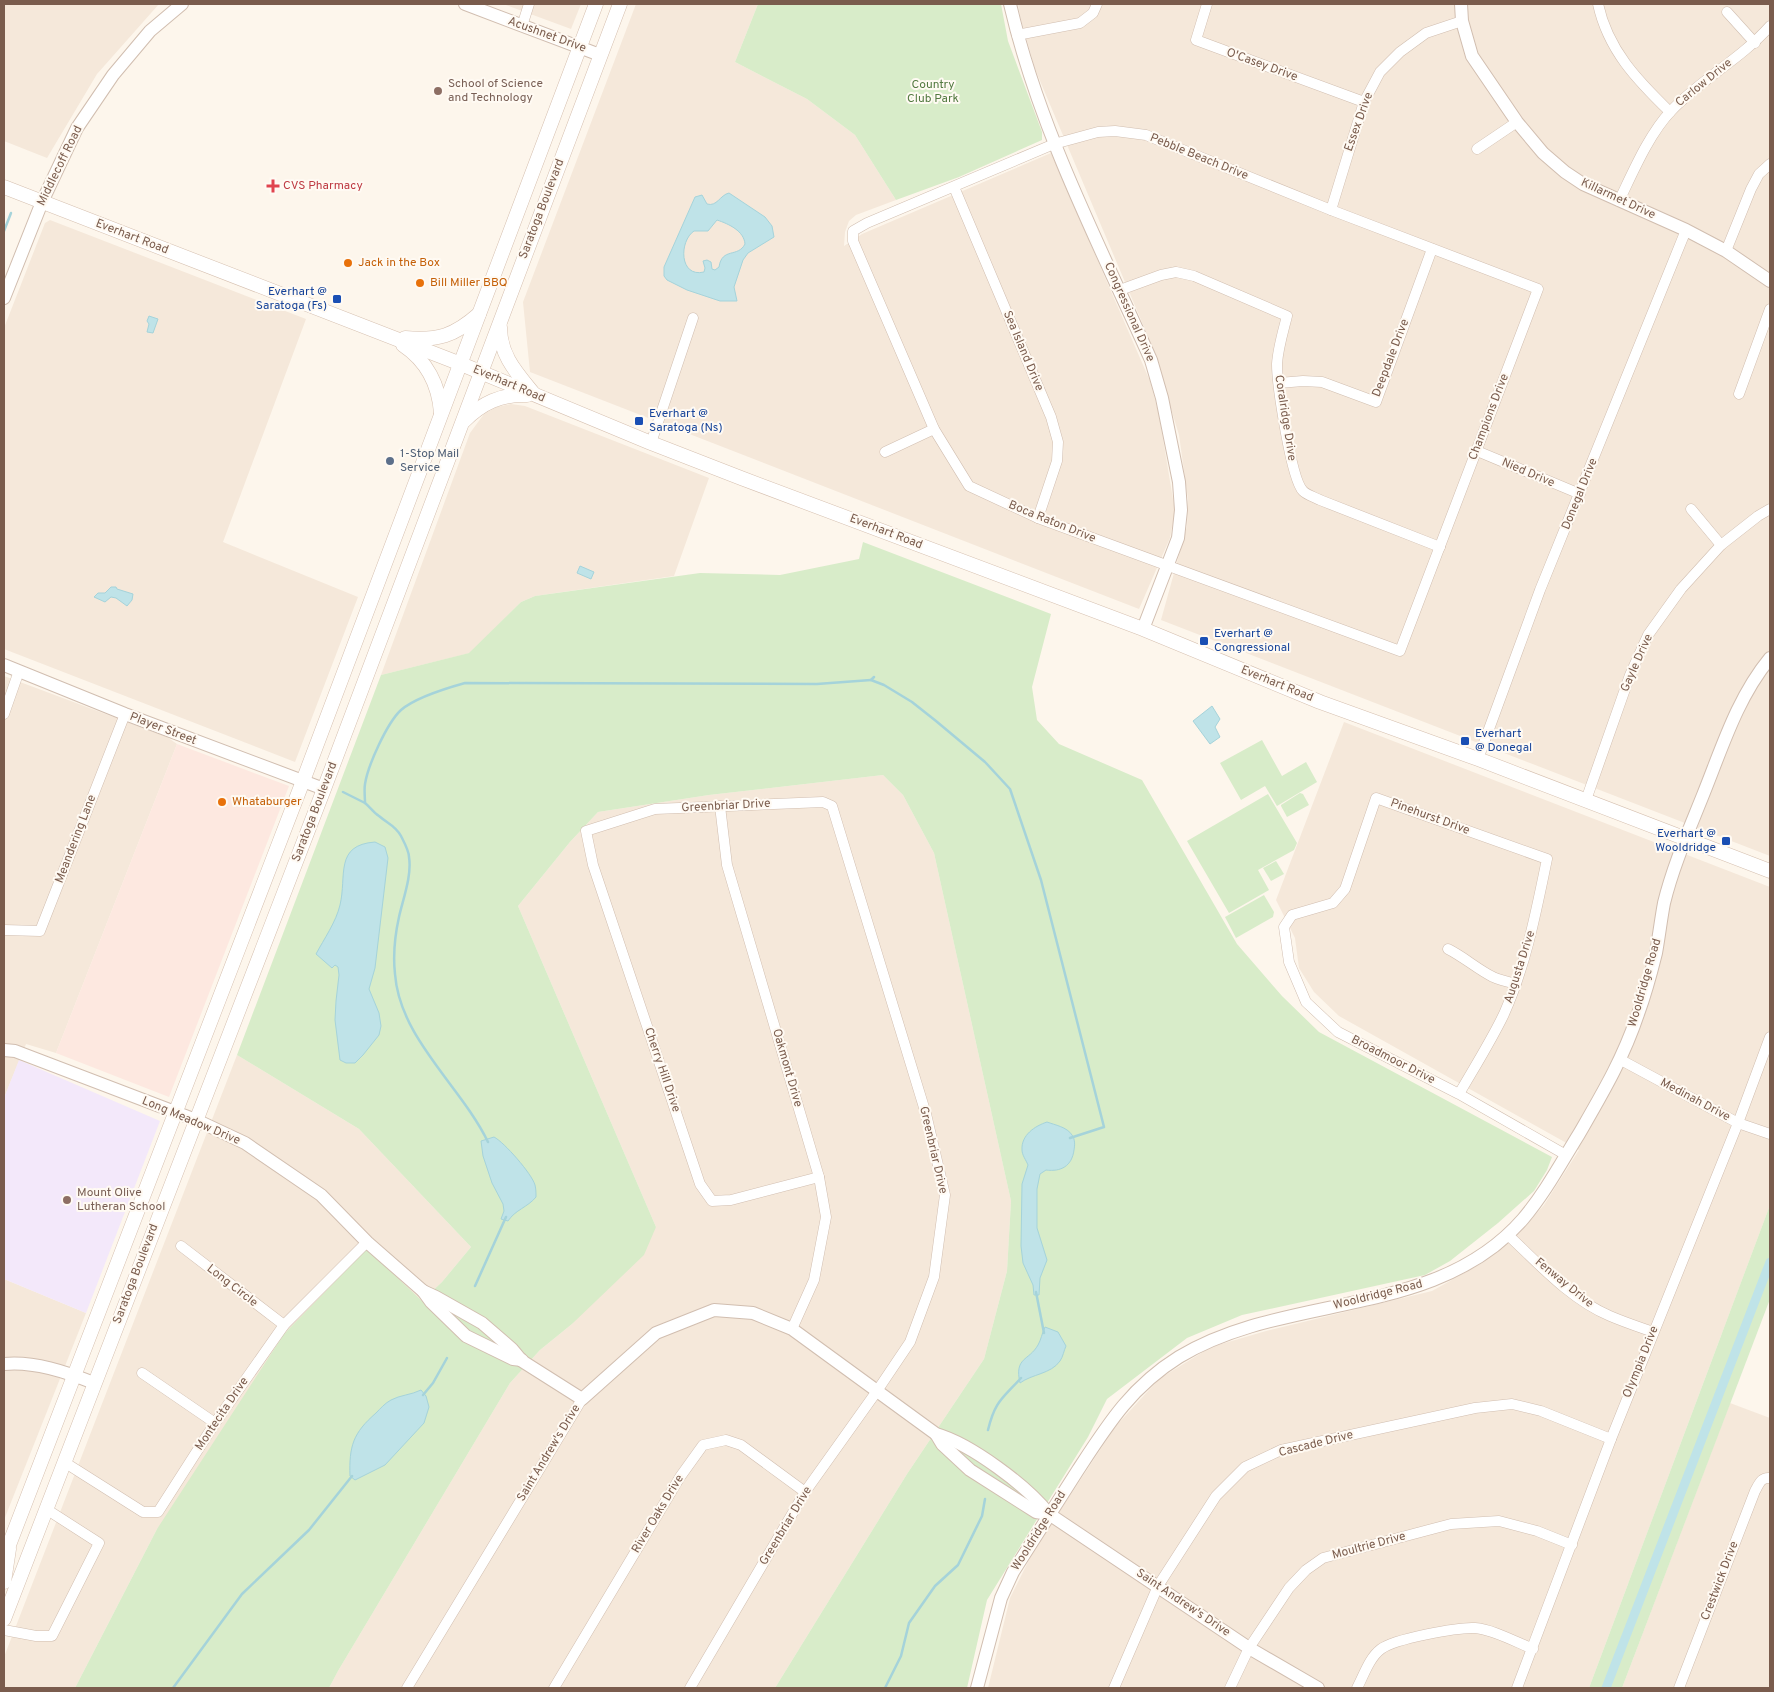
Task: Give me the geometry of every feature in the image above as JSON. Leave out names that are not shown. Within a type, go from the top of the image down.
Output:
[{"type":"main road","name":"Saratoga Boulevard","points":[[4,1558],[174,1112],[304,781],[596,4]]},
{"type":"main road","name":"Saratoga Boulevard","points":[[4,1619],[324,789],[620,4]]},
{"type":"main road","name":"Everhart Road","points":[[4,187],[461,364],[651,443],[1143,629],[1320,702],[1478,759],[1770,871]]},
{"type":"main road","points":[[388,336],[441,337],[457,331],[480,314]]},
{"type":"main road","points":[[500,321],[502,345],[507,359],[535,395]]},
{"type":"main road","points":[[388,336],[406,347],[432,376],[439,395],[441,414]]},
{"type":"main road","points":[[462,423],[476,410],[492,400],[509,395],[535,395]]},
{"type":"main road","points":[[4,1582],[10,1540]]},
{"type":"street","name":"Middlecoff Road","points":[[4,298],[42,202],[77,128],[113,75],[150,31],[182,4]]},
{"type":"street","name":"Acushnet Drive","points":[[465,4],[600,55]]},
{"type":"street","points":[[522,26],[530,4]]},
{"type":"street","name":"Congressional Drive","points":[[1010,4],[1017,34],[1054,144],[1154,370],[1180,482],[1182,510],[1178,538],[1143,629]]},
{"type":"street","points":[[1017,34],[1080,22],[1093,14],[1097,4]]},
{"type":"street","name":"O'Casey Drive","points":[[1207,4],[1196,40],[1364,102]]},
{"type":"street","name":"Killarmet Drive","points":[[1461,4],[1462,21],[1472,56],[1517,122],[1543,153],[1565,172],[1583,184],[1686,230],[1726,251],[1770,281]]},
{"type":"street","points":[[1598,4],[1617,50],[1635,78],[1670,112]]},
{"type":"street","points":[[1727,12],[1755,43]]},
{"type":"street","name":"Essex Drive","points":[[1331,210],[1364,102],[1380,72],[1400,52],[1426,33],[1462,21]]},
{"type":"street","name":"Carlow Drive","points":[[1619,201],[1644,149],[1670,112],[1694,89],[1755,43],[1770,26]]},
{"type":"street","points":[[1477,149],[1517,122]]},
{"type":"street","name":"Pebble Beach Drive","points":[[853,231],[867,223],[1054,144],[1098,132],[1115,131],[1146,136],[1432,249]]},
{"type":"street","points":[[1726,251],[1751,189],[1759,174],[1770,164]]},
{"type":"street","name":"Sea Island Drive","points":[[954,187],[1051,417],[1058,442],[1058,461],[1038,518]]},
{"type":"street","name":"Donegal Drive","points":[[1478,759],[1540,590],[1686,230]]},
{"type":"street","name":"Boca Raton Drive","points":[[853,231],[853,241],[934,429],[969,486],[1038,518],[1400,651]]},
{"type":"street","name":"Deepdale Drive","points":[[1279,383],[1322,382],[1376,402],[1432,249]]},
{"type":"street","name":"Champions Drive","points":[[1400,651],[1538,290],[1432,249]]},
{"type":"street","name":"Coralridge Drive","points":[[1120,290],[1161,275],[1176,272],[1194,276],[1287,316],[1277,364],[1292,465],[1302,490],[1320,500],[1440,547]]},
{"type":"street","points":[[1739,394],[1770,310]]},
{"type":"street","points":[[651,443],[693,318]]},
{"type":"street","points":[[885,452],[934,429]]},
{"type":"street","name":"Nied Drive","points":[[1477,451],[1580,494]]},
{"type":"street","points":[[1692,509],[1721,545]]},
{"type":"street","name":"Gayle Drive","points":[[1586,800],[1630,675],[1648,635],[1681,589],[1721,545],[1770,509]]},
{"type":"street","name":"Wooldridge Road","points":[[977,1688],[1001,1598],[1013,1572],[1107,1426],[1132,1393],[1180,1356],[1209,1342],[1254,1325],[1396,1293],[1425,1284],[1456,1271],[1475,1260],[1508,1235],[1524,1217],[1566,1155],[1621,1060],[1639,1014],[1655,956],[1664,902],[1686,838],[1739,704],[1758,673],[1770,658]]},
{"type":"street","name":"Player Street","points":[[4,665],[125,714],[324,789]]},
{"type":"street","points":[[4,714],[19,671]]},
{"type":"street","name":"Meandering Lane","points":[[4,930],[40,931],[125,714]]},
{"type":"street","name":"Pinehurst Drive","points":[[1292,915],[1333,902],[1345,889],[1376,798],[1547,859]]},
{"type":"street","name":"Greenbriar Drive","points":[[586,831],[654,809],[823,802],[832,806],[926,1114],[945,1195],[934,1277],[910,1342],[805,1492],[690,1688]]},
{"type":"street","name":"Oakmont Drive","points":[[720,806],[727,865],[819,1177],[826,1217],[814,1280],[792,1329]]},
{"type":"street","name":"Cherry Hill Drive","points":[[586,831],[593,864],[700,1184],[712,1201],[731,1200],[819,1177]]},
{"type":"street","name":"Augusta Drive","points":[[1459,1094],[1504,1015],[1516,984],[1534,924],[1547,859]]},
{"type":"street","name":"Broadmoor Drive","points":[[1292,915],[1284,927],[1289,962],[1306,1002],[1338,1032],[1459,1094],[1566,1155]]},
{"type":"street","points":[[1448,949],[1494,977],[1516,984]]},
{"type":"street","name":"Olympia Drive","points":[[1517,1688],[1611,1439],[1738,1123],[1770,1037]]},
{"type":"street","name":"Long Meadow Drive","points":[[4,1050],[15,1051],[32,1057],[196,1120],[245,1143],[321,1195],[367,1242],[423,1291],[431,1302],[466,1336],[513,1359],[522,1360]]},
{"type":"street","name":"Medinah Drive","points":[[1621,1060],[1738,1123],[1770,1134]]},
{"type":"street","name":"Fenway Drive","points":[[1508,1235],[1549,1274],[1580,1298],[1608,1316],[1653,1332]]},
{"type":"street","name":"Montecita Drive","points":[[64,1462],[143,1512],[158,1512],[215,1423],[284,1325],[367,1242]]},
{"type":"street","name":"Long Circle","points":[[181,1246],[284,1325]]},
{"type":"street","name":"Long Meadow Drive","points":[[423,1291],[436,1296],[482,1323],[512,1348],[522,1360],[582,1399]]},
{"type":"street","name":"Saint Andrew's Drive","points":[[407,1688],[582,1399],[656,1333],[714,1310],[753,1313],[792,1329],[936,1434],[946,1437],[983,1457],[1040,1502],[1049,1514],[1250,1648],[1318,1688]]},
{"type":"street","points":[[4,1364],[12,1363],[44,1367],[74,1375],[94,1383]]},
{"type":"street","points":[[142,1373],[215,1423]]},
{"type":"street","name":"Cascade Drive","points":[[1114,1688],[1158,1586],[1216,1496],[1245,1467],[1281,1450],[1475,1408],[1512,1404],[1541,1411],[1611,1439]]},
{"type":"street","name":"Saint Andrew's Drive","points":[[936,1434],[942,1444],[970,1470],[1036,1512],[1049,1514]]},
{"type":"street","name":"River Oaks Drive","points":[[554,1688],[680,1477],[703,1445],[726,1440],[742,1445],[805,1492]]},
{"type":"street","name":"Crestwick Drive","points":[[1679,1688],[1755,1491],[1761,1481],[1768,1478]]},
{"type":"street","points":[[4,1630],[36,1636],[52,1636],[99,1543],[46,1509]]},
{"type":"street","name":"Moultrie Drive","points":[[1230,1688],[1250,1648],[1290,1588],[1306,1570],[1323,1558],[1451,1524],[1499,1521],[1537,1531],[1572,1545]]},
{"type":"street","points":[[1357,1688],[1373,1657],[1382,1648],[1394,1642],[1460,1629],[1476,1628],[1533,1648]]},
{"type":"shaded area","points":[[4,4],[159,4],[97,74],[47,158],[4,141]]},
{"type":"shaded area","points":[[503,4],[581,4],[571,29]]},
{"type":"shaded area","points":[[636,4],[758,4],[735,62],[807,99],[855,135],[896,200],[856,215],[849,221],[845,232],[844,246],[862,234],[1051,153],[1150,381],[1159,415],[1175,511],[1170,538],[1139,609],[530,372],[523,302]]},
{"type":"shaded area","points":[[1018,4],[1770,4],[1770,856],[1161,620],[1187,526],[1188,499],[1179,435],[1152,346],[1035,69]]},
{"type":"shaded area","points":[[50,220],[306,319],[223,542],[358,597],[295,762],[4,649],[4,328],[45,223]]},
{"type":"shaded area","points":[[511,404],[525,406],[709,478],[674,576],[535,596],[521,602],[470,653],[381,675],[470,433],[484,414],[497,407]]},
{"type":"shaded area","points":[[4,676],[167,737],[177,744],[56,1053],[26,1044],[4,1098]]},
{"type":"shaded area","points":[[1344,722],[1770,887],[1770,1205],[1589,1688],[988,1688],[1010,1598],[1033,1552],[1115,1427],[1159,1379],[1211,1347],[1266,1331],[1432,1291],[1484,1262],[1521,1231],[1544,1205],[1579,1150],[1339,1016],[1314,992],[1299,968],[1295,938],[1276,900]]},
{"type":"shaded area","points":[[177,744],[289,786],[169,1097],[56,1053]]},
{"type":"shaded area","points":[[883,775],[903,795],[934,853],[1011,1201],[1007,1271],[984,1359],[907,1474],[775,1688],[329,1688],[510,1383],[540,1350],[572,1324],[656,1227],[518,906],[570,842],[598,812],[709,795]]},
{"type":"shaded area","points":[[237,1055],[359,1129],[471,1247],[442,1282],[422,1302],[157,1529],[75,1688],[4,1688],[4,1657]]},
{"type":"shaded area","name":"Mount Olive Lutheran School","points":[[19,1060],[160,1121],[86,1313],[4,1279],[4,1098]]},
{"type":"shaded area","points":[[4,1279],[86,1313],[4,1520]]},
{"type":"shaded area","points":[[1730,1403],[1770,1418],[1770,1688],[1622,1688]]},
{"type":"green space","name":"Country Club Park","points":[[758,4],[1001,4],[1008,41],[1042,132],[1042,140],[959,177],[896,200],[855,135],[807,99],[735,62]]},
{"type":"green space","points":[[863,542],[1051,614],[1032,687],[1037,720],[1059,744],[1142,780],[1237,944],[1282,996],[1319,1032],[1552,1157],[1547,1170],[1534,1191],[1498,1223],[1450,1261],[1425,1275],[1242,1315],[1187,1338],[1107,1399],[1088,1437],[987,1600],[967,1688],[775,1688],[907,1474],[984,1359],[1007,1271],[1011,1201],[934,853],[903,795],[883,775],[709,795],[598,812],[570,842],[518,906],[656,1227],[644,1255],[572,1324],[540,1350],[510,1383],[329,1688],[75,1688],[157,1529],[284,1334],[367,1249],[422,1301],[442,1282],[471,1247],[359,1129],[237,1055],[381,675],[469,653],[521,602],[535,596],[700,573],[780,575],[859,559]]},
{"type":"green space","points":[[1262,740],[1282,776],[1306,762],[1317,782],[1277,806],[1265,786],[1241,800],[1220,763]]},
{"type":"green space","points":[[1300,793],[1303,794],[1309,805],[1287,817],[1281,805]]},
{"type":"green space","points":[[1268,794],[1297,843],[1294,850],[1258,870],[1269,890],[1229,913],[1187,841]]},
{"type":"green space","points":[[1276,861],[1284,874],[1271,881],[1263,868]]},
{"type":"green space","points":[[1264,895],[1274,912],[1273,917],[1236,938],[1225,917]]},
{"type":"green space","points":[[1770,1205],[1770,1299],[1622,1688],[1589,1688]]},
{"type":"water","points":[[729,193],[765,217],[772,226],[774,237],[748,253],[743,260],[734,287],[737,301],[720,301],[687,290],[667,280],[664,276],[664,267],[695,197],[702,195],[707,204],[713,204]],"holes":[[[717,220],[739,232],[745,244],[738,251],[723,257],[719,267],[715,270],[712,269],[711,262],[707,260],[703,261],[704,272],[690,270],[684,258],[684,250],[689,236],[694,231],[708,231]]]},
{"type":"water","points":[[149,316],[158,319],[153,333],[147,332]]},
{"type":"water","points":[[580,566],[594,572],[591,579],[577,573]]},
{"type":"water","points":[[111,587],[116,587],[133,594],[132,600],[127,606],[116,598],[111,597],[105,602],[94,597],[98,593],[105,593]]},
{"type":"water","points":[[1212,706],[1220,719],[1215,727],[1220,737],[1210,744],[1193,721]]},
{"type":"water","points":[[375,842],[385,847],[388,858],[375,968],[369,989],[379,1013],[381,1026],[379,1035],[363,1055],[355,1063],[346,1063],[340,1060],[335,1020],[338,967],[335,965],[332,968],[316,954],[333,924],[340,905],[343,873],[348,856],[353,849],[362,844]]},
{"type":"water","points":[[1047,1122],[1070,1132],[1074,1138],[1075,1146],[1073,1156],[1065,1167],[1056,1170],[1046,1170],[1040,1174],[1037,1189],[1037,1228],[1047,1260],[1040,1278],[1039,1295],[1034,1295],[1033,1285],[1023,1263],[1021,1246],[1022,1184],[1028,1165],[1023,1154],[1022,1145],[1030,1132]]},
{"type":"water","points":[[494,1137],[517,1159],[533,1180],[535,1186],[536,1197],[508,1221],[501,1219],[504,1211],[503,1204],[492,1183],[483,1156],[481,1141]]},
{"type":"water","points":[[1045,1327],[1058,1332],[1066,1346],[1062,1358],[1052,1369],[1020,1383],[1019,1368],[1023,1360],[1038,1345]]},
{"type":"water","points":[[421,1390],[426,1396],[429,1407],[424,1423],[385,1465],[355,1480],[350,1476],[350,1456],[354,1441],[362,1427],[389,1401]]},
{"type":"waterway","points":[[4,231],[11,213]]},
{"type":"waterway","points":[[874,677],[871,680],[884,685],[912,702],[936,721],[985,762],[1010,789],[1041,880],[1104,1127],[1070,1138]]},
{"type":"waterway","points":[[488,1142],[463,1101],[420,1041],[408,1020],[399,998],[394,960],[396,931],[408,880],[409,855],[397,830],[365,803],[365,784],[374,756],[384,734],[396,716],[414,701],[465,683],[817,684],[871,680]]},
{"type":"waterway","points":[[343,792],[365,803]]},
{"type":"waterway","points":[[475,1286],[506,1217]]},
{"type":"waterway","points":[[1606,1688],[1770,1262]]},
{"type":"waterway","points":[[1036,1292],[1044,1333]]},
{"type":"waterway","points":[[423,1395],[433,1383],[447,1358]]},
{"type":"waterway","points":[[988,1430],[997,1406],[1021,1378]]},
{"type":"waterway","points":[[173,1688],[242,1594],[309,1530],[352,1476]]},
{"type":"waterway","points":[[885,1688],[901,1656],[909,1623],[935,1586],[958,1565],[982,1516],[985,1499]]},
{"type":"place","name":"School of Science and Technology","points":[[438,91]]},
{"type":"place","name":"CVS Pharmacy","points":[[273,186]]},
{"type":"place","name":"Jack in the Box","points":[[348,263]]},
{"type":"place","name":"Bill Miller BBQ","points":[[420,283]]},
{"type":"place","name":"Everhart @ Saratoga (Fs)","points":[[337,299]]},
{"type":"place","name":"Everhart @ Saratoga (Ns)","points":[[639,421]]},
{"type":"place","name":"1-Stop Mail Service","points":[[390,461]]},
{"type":"place","name":"Everhart @ Congressional","points":[[1204,641]]},
{"type":"place","name":"Everhart @ Donegal","points":[[1465,741]]},
{"type":"place","name":"Whataburger","points":[[222,802]]},
{"type":"place","name":"Everhart @ Wooldridge","points":[[1726,841]]},
{"type":"place","name":"Mount Olive Lutheran School","points":[[67,1200]]}]
